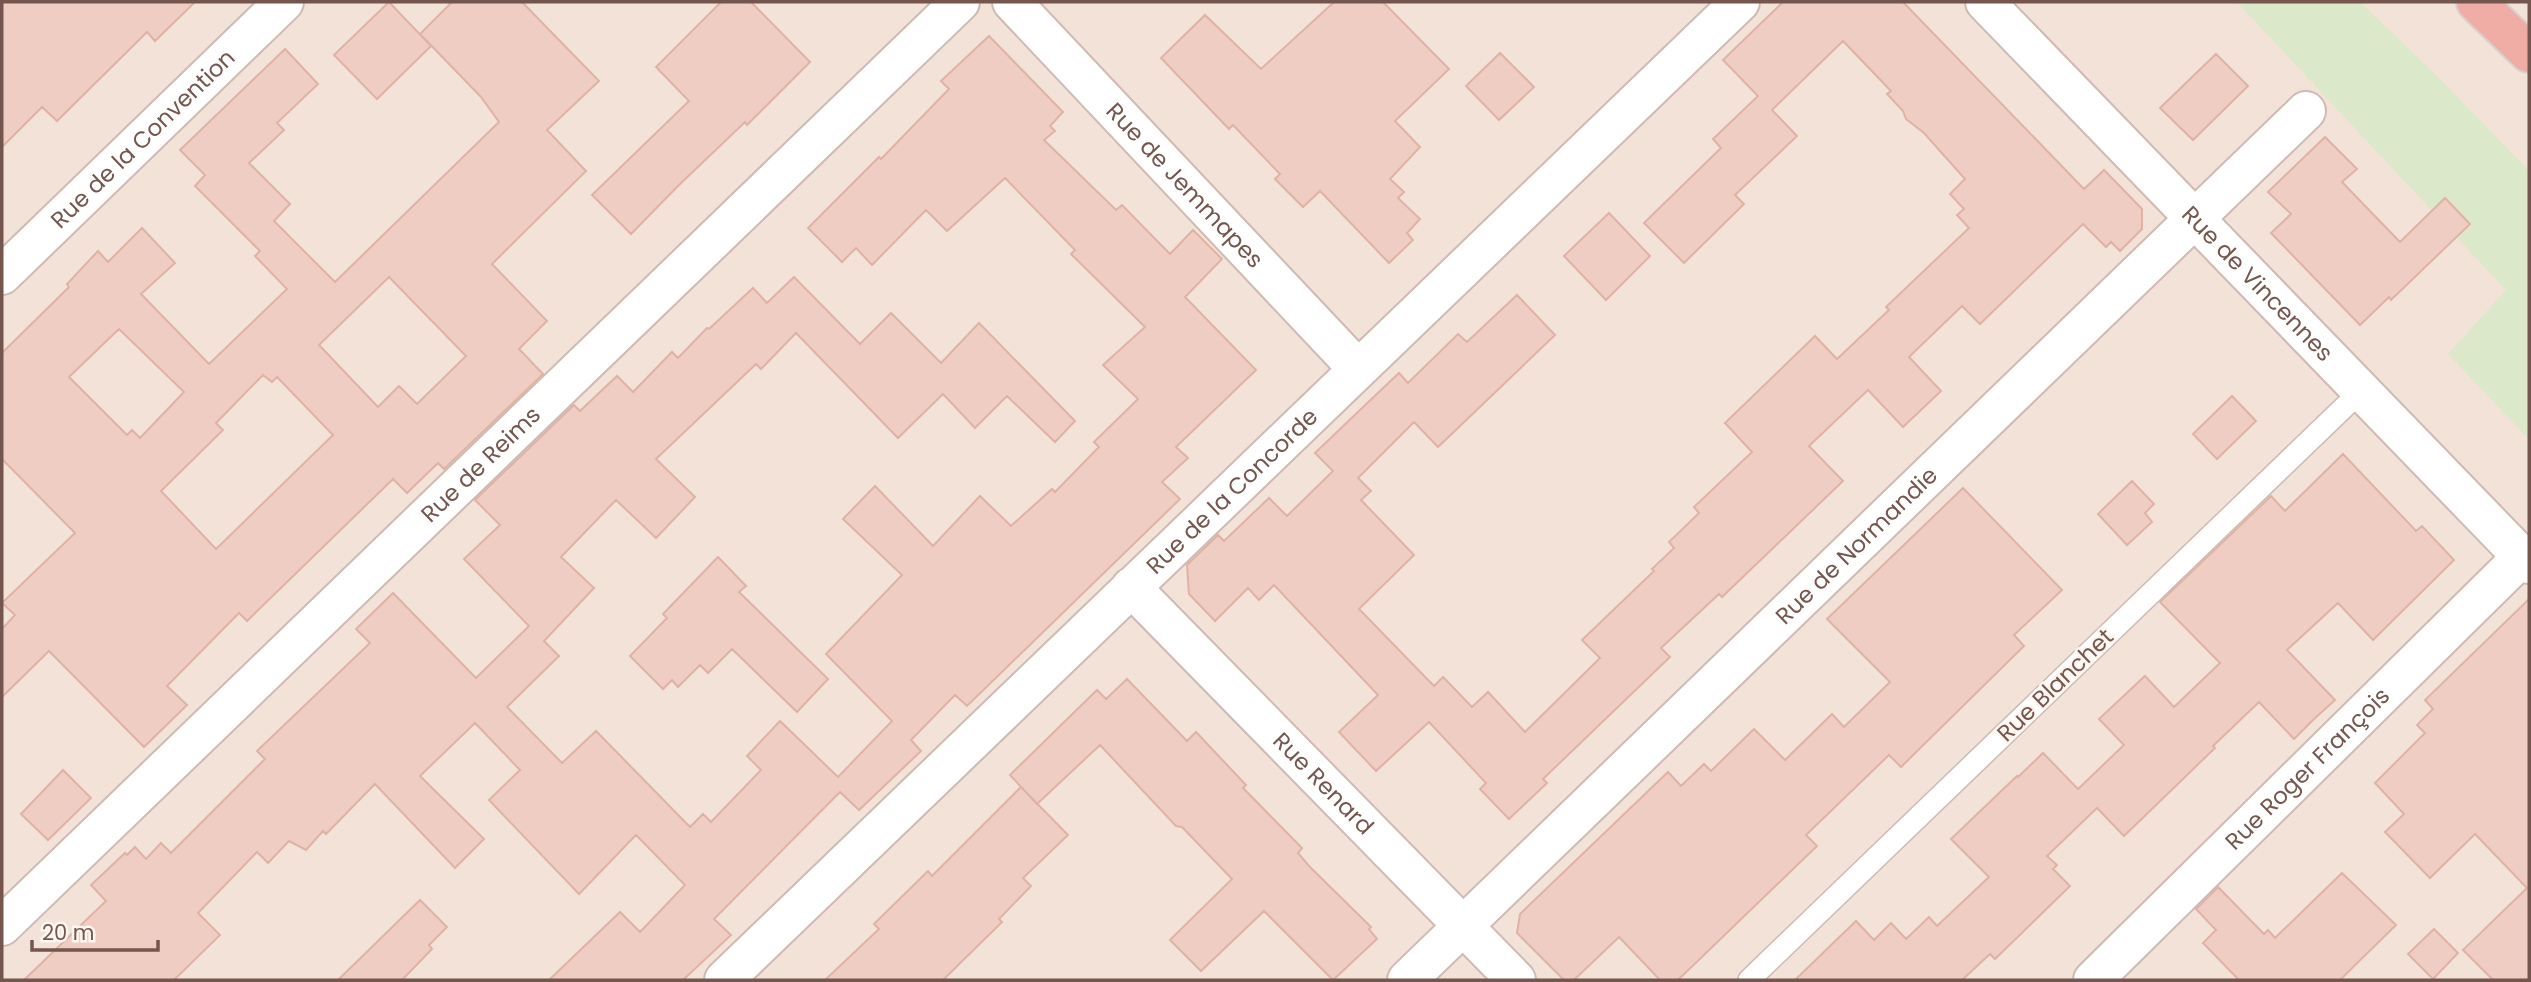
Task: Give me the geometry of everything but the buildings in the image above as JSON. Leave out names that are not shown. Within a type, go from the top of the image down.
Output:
[{"type":"highway","points":[[2476,2],[2529,53]]},
{"type":"street","name":"Rue de la Convention","points":[[2,275],[284,2]]},
{"type":"street","name":"Rue de Reims","points":[[2,926],[960,2]]},
{"type":"street","name":"Rue de Jemmapes","points":[[1012,2],[1357,368]]},
{"type":"street","name":"Rue de la Concorde","points":[[724,980],[1740,2]]},
{"type":"street","name":"Rue de Vincennes","points":[[1985,2],[2526,560]]},
{"type":"street","name":"Rue de Normandie","points":[[1407,980],[2306,111]]},
{"type":"street","name":"Rue Roger François","points":[[2093,980],[2526,560]]},
{"type":"street","name":"Rue Renard","points":[[1131,587],[1516,980]]},
{"type":"lane","name":"Rue Blanchet","points":[[1749,980],[2361,391]]},
{"type":"shaded area","points":[[2,2],[2529,2],[2529,980],[2,980]]},
{"type":"green space","points":[[2237,2],[2360,2],[2438,77],[2529,171],[2529,439],[2448,354],[2506,290]]}]
